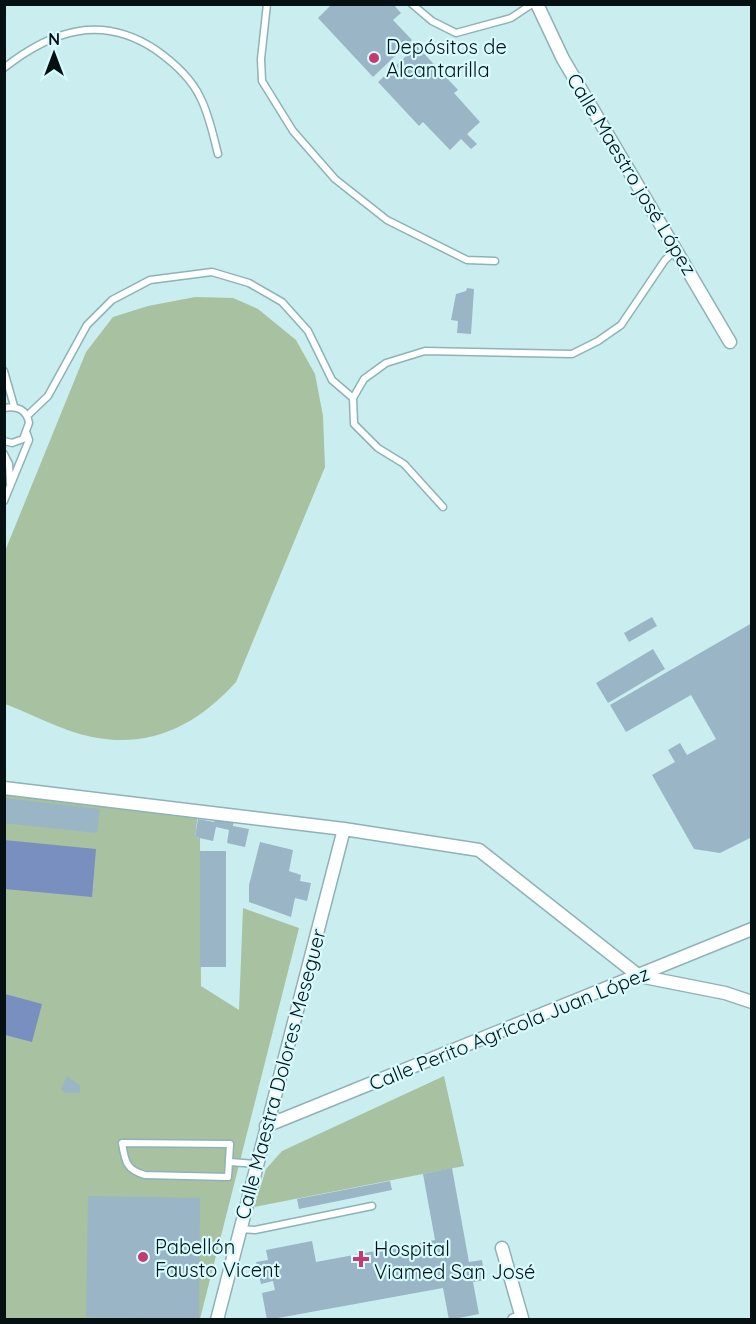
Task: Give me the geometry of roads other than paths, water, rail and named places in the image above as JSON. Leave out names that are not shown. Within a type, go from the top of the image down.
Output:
[{"type":"street","name":"Calle Maestro josé López","points":[[537,4],[563,59],[730,342]]},
{"type":"street","points":[[7,788],[344,829],[478,850],[639,976],[725,993],[752,1002]]},
{"type":"street","name":"Calle Maestra Dolores Meseguer","points":[[217,1320],[344,829]]},
{"type":"street","name":"Calle Perito Agrícola Juan López","points":[[266,1126],[639,976],[752,928]]},
{"type":"street","points":[[502,1248],[518,1319]]},
{"type":"lane","points":[[267,4],[261,59],[262,81],[293,131],[335,179],[387,220],[467,260],[495,261]]},
{"type":"lane","points":[[412,4],[432,21],[456,33],[511,18],[532,4]]},
{"type":"lane","points":[[4,68],[32,47],[64,34],[103,28],[139,39],[173,62],[200,96],[219,154]]},
{"type":"lane","points":[[443,507],[404,464],[378,448],[354,424],[354,398],[364,379],[386,363],[425,351],[572,354],[597,342],[621,325],[665,260],[677,249]]},
{"type":"lane","points":[[27,416],[48,396],[87,325],[111,300],[150,280],[212,272],[249,283],[282,302],[308,331],[332,380],[354,398]]},
{"type":"lane","points":[[4,371],[14,406],[27,416],[30,423],[27,434],[18,442],[4,441]]},
{"type":"lane","points":[[4,408],[14,406]]},
{"type":"lane","points":[[4,501],[30,441],[27,434]]},
{"type":"lane","points":[[4,454],[9,464],[11,486]]},
{"type":"lane","points":[[122,1143],[230,1144],[230,1162],[228,1177],[145,1175],[133,1172],[125,1164],[122,1143]]},
{"type":"lane","points":[[230,1162],[257,1164]]},
{"type":"lane","points":[[240,1229],[255,1230],[372,1206]]},
{"type":"water","points":[[4,840],[96,849],[92,897],[5,889]]},
{"type":"water","points":[[5,994],[42,1004],[32,1042],[5,1035]]},
{"type":"place","name":"Depósitos de Alcantarilla","points":[[374,58]]},
{"type":"place","name":"Pabellón Fausto Vicent","points":[[143,1257]]},
{"type":"place","name":"Hospital Viamed San José","points":[[361,1259]]}]
